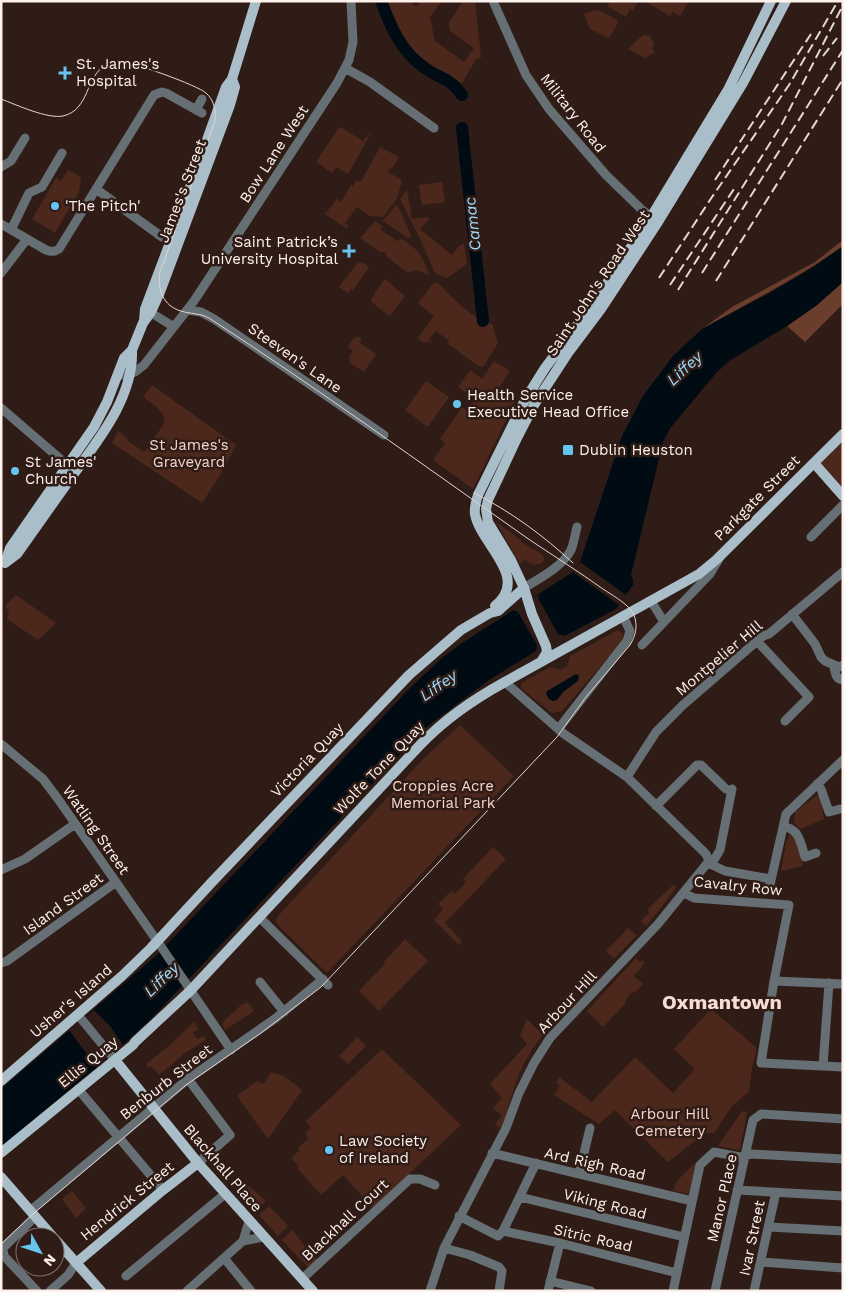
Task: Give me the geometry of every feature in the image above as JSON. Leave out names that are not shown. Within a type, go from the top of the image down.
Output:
[{"type":"main road","name":"James's Street","points":[[71,469],[98,421],[124,358],[132,350],[148,311],[160,292],[175,242],[230,105],[235,87],[232,79],[256,1]]},
{"type":"main road","name":"Saint John's Road West","points":[[542,634],[526,602],[524,588],[511,560],[488,522],[486,509],[488,500],[517,438],[544,388],[601,309],[654,219],[728,88],[771,1]]},
{"type":"main road","name":"Saint John's Road West","points":[[506,575],[501,562],[478,524],[474,513],[478,495],[525,400],[654,219],[743,83],[786,1]]},
{"type":"main road","name":"James's Street","points":[[3,566],[10,548],[115,411],[130,373],[133,361],[132,350]]},
{"type":"main road","name":"Parkgate Street","points":[[636,610],[699,574],[722,554],[843,434]]},
{"type":"main road","points":[[814,464],[843,496]]},
{"type":"main road","name":"Victoria Quay","points":[[490,613],[493,607],[502,600],[507,591],[506,575]]},
{"type":"main road","name":"Victoria Quay","points":[[160,945],[212,882],[409,675],[461,630],[490,613],[498,611],[524,588]]},
{"type":"main road","points":[[508,603],[526,602]]},
{"type":"main road","name":"Wolfe Tone Quay","points":[[188,988],[259,917],[430,735],[475,699],[636,610]]},
{"type":"main road","points":[[540,662],[547,652],[542,634]]},
{"type":"main road","name":"Wolfe Tone Quay","points":[[542,634],[553,643],[559,645],[580,640]]},
{"type":"main road","name":"Usher's Island","points":[[1,1081],[80,1018],[160,945]]},
{"type":"main road","name":"Ellis Quay","points":[[1,1153],[78,1089],[188,988]]},
{"type":"main road","name":"Blackhall Place","points":[[113,1058],[198,1163],[313,1291]]},
{"type":"main road","name":"Hendrick Street","points":[[76,1263],[198,1163]]},
{"type":"main road","points":[[1,1177],[44,1227]]},
{"type":"main road","points":[[65,1250],[101,1291]]},
{"type":"street","name":"Bow Lane West","points":[[187,310],[337,83],[345,68],[353,42],[351,1]]},
{"type":"street","name":"Military Road","points":[[493,1],[526,75],[549,109],[606,175],[654,219]]},
{"type":"street","points":[[345,68],[370,82],[434,128]]},
{"type":"street","points":[[1,224],[50,252],[59,249],[154,95],[162,92],[166,93],[199,111],[202,99]]},
{"type":"street","points":[[1,167],[11,162],[25,138]]},
{"type":"street","points":[[11,230],[29,193],[42,187],[62,153]]},
{"type":"street","points":[[96,189],[162,237],[175,242]]},
{"type":"street","points":[[1,273],[27,239]]},
{"type":"street","points":[[117,376],[130,373],[144,366],[187,310]]},
{"type":"street","name":"Steeven's Lane","points":[[187,310],[205,314],[214,319],[384,435]]},
{"type":"street","points":[[148,311],[174,327]]},
{"type":"street","points":[[1,408],[71,469]]},
{"type":"street","points":[[811,536],[843,505]]},
{"type":"street","name":"Victoria Quay","points":[[524,588],[562,561],[572,548],[577,526]]},
{"type":"street","name":"Parkgate Street","points":[[642,645],[710,574],[722,554]]},
{"type":"street","name":"Montpelier Hill","points":[[627,777],[656,732],[683,705],[763,636],[769,634],[843,572]]},
{"type":"street","points":[[651,601],[664,622]]},
{"type":"street","points":[[792,614],[812,640],[824,661],[839,665],[835,674],[838,679],[843,680]]},
{"type":"street","points":[[559,728],[627,641],[630,631],[623,616]]},
{"type":"street","points":[[757,641],[809,697],[784,721]]},
{"type":"street","points":[[505,682],[566,736],[627,777],[706,854],[709,858],[708,863],[725,871],[771,879]]},
{"type":"street","points":[[545,717],[569,715]]},
{"type":"street","name":"Watling Street","points":[[1,744],[43,780],[160,945],[231,1050]]},
{"type":"street","points":[[769,889],[786,814],[843,760]]},
{"type":"street","name":"Arbour Hill","points":[[430,1291],[444,1248],[509,1119],[525,1080],[542,1049],[550,1038],[658,924],[708,863],[717,857],[720,850],[729,789],[701,765],[697,765],[656,806]]},
{"type":"street","points":[[817,784],[821,789],[828,812],[840,809]]},
{"type":"street","points":[[1,870],[25,859],[75,824]]},
{"type":"street","points":[[784,827],[794,830],[798,835],[805,857],[816,853]]},
{"type":"street","name":"Island Street","points":[[1,963],[13,957],[116,882]]},
{"type":"street","name":"Cavalry Row","points":[[684,893],[694,898],[789,905],[774,981]]},
{"type":"street","name":"Benburb Street","points":[[37,1291],[3,1253],[5,1246],[33,1214],[121,1139],[152,1108],[188,1079],[326,982],[259,917]]},
{"type":"street","points":[[824,1066],[826,1027],[836,984],[774,981],[761,1063],[843,1067]]},
{"type":"street","points":[[260,982],[284,1012]]},
{"type":"street","points":[[80,1018],[113,1058]]},
{"type":"street","points":[[188,1079],[230,1135],[198,1163]]},
{"type":"street","points":[[78,1089],[163,1190]]},
{"type":"street","name":"Manor Place","points":[[715,1291],[753,1120],[761,1114],[843,1119]]},
{"type":"street","points":[[579,1174],[590,1128]]},
{"type":"street","points":[[673,1291],[700,1165],[714,1152],[740,1157],[746,1154],[843,1159]]},
{"type":"street","name":"Ard Righ Road","points":[[492,1153],[692,1201]]},
{"type":"street","points":[[503,1231],[536,1164]]},
{"type":"street","name":"Blackhall Court","points":[[302,1279],[410,1179],[420,1178],[435,1185]]},
{"type":"street","points":[[737,1190],[843,1196]]},
{"type":"street","name":"Ivar Street","points":[[754,1291],[776,1192]]},
{"type":"street","points":[[126,1276],[225,1194]]},
{"type":"street","name":"Viking Road","points":[[520,1197],[684,1237]]},
{"type":"street","name":"Sitric Road","points":[[459,1216],[498,1236],[503,1231],[560,1243],[677,1273]]},
{"type":"street","points":[[244,1241],[249,1221]]},
{"type":"street","points":[[769,1227],[843,1232]]},
{"type":"street","points":[[187,1291],[244,1241],[263,1237]]},
{"type":"street","points":[[548,1291],[560,1243]]},
{"type":"street","points":[[444,1248],[470,1255],[499,1267],[502,1271],[499,1291]]},
{"type":"street","points":[[224,1258],[251,1291]]},
{"type":"street","points":[[761,1262],[843,1268]]},
{"type":"street","points":[[50,1291],[68,1274],[76,1263]]},
{"type":"street","points":[[550,1281],[591,1291]]},
{"type":"green space","points":[[385,1],[409,1],[417,7],[421,1],[442,1],[430,17],[435,41],[464,62],[474,48],[450,31],[449,22],[463,1],[475,1],[481,58],[476,59],[462,83],[427,65],[409,50],[398,33]]},
{"type":"green space","points":[[610,1],[638,1],[633,11],[630,9],[626,17],[607,6]]},
{"type":"green space","points":[[644,1],[689,1],[680,16],[672,12],[670,16]]},
{"type":"green space","points":[[596,10],[617,20],[618,23],[609,38],[590,29],[584,14]]},
{"type":"green space","points":[[643,35],[651,36],[654,43],[652,49],[655,52],[645,58],[628,49]]},
{"type":"green space","points":[[341,127],[363,141],[371,133],[348,174],[336,167],[332,173],[316,162]]},
{"type":"green space","points":[[380,147],[399,157],[388,172],[402,180],[397,199],[383,217],[370,216],[357,207],[345,223],[348,226],[347,229],[325,214],[337,199],[341,202],[356,180],[360,182],[362,180]]},
{"type":"green space","name":"'The Pitch'","points":[[68,170],[81,177],[79,192],[55,233],[32,219],[56,178],[61,181]]},
{"type":"green space","points":[[442,182],[445,202],[422,205],[419,185]]},
{"type":"green space","points":[[407,189],[412,219],[428,217],[429,219],[420,229],[452,255],[460,245],[464,244],[467,264],[447,278],[435,273],[400,199]]},
{"type":"green space","points":[[396,205],[411,235],[408,238],[383,221]]},
{"type":"green space","points":[[375,221],[383,227],[381,230],[397,241],[402,239],[417,251],[425,263],[429,276],[416,270],[408,273],[387,257],[385,252],[380,252],[360,238]]},
{"type":"green space","points":[[358,262],[364,263],[369,267],[353,290],[351,289],[348,293],[339,287]]},
{"type":"green space","points":[[385,279],[405,296],[390,316],[376,306],[375,303],[373,304],[371,298],[374,297],[374,294]]},
{"type":"green space","points":[[437,282],[468,311],[492,324],[498,343],[483,367],[477,365],[448,344],[449,341],[436,331],[429,339],[432,341],[431,343],[429,341],[424,343],[418,338],[434,316],[418,303],[433,284]]},
{"type":"green space","points":[[354,338],[362,338],[360,343],[376,354],[364,372],[350,363],[349,357],[353,351],[348,347]]},
{"type":"green space","points":[[494,361],[510,371],[499,388],[516,399],[473,489],[433,460],[445,443],[440,439],[462,407],[466,410],[475,399],[458,387],[470,370],[482,379]]},
{"type":"green space","points":[[426,381],[449,397],[428,427],[405,410]]},
{"type":"green space","name":"St James's Graveyard","points":[[152,385],[236,445],[219,477],[202,503],[112,443],[118,431],[144,452],[164,424],[161,412],[143,397]]},
{"type":"green space","points":[[843,434],[843,496],[814,463]]},
{"type":"green space","points":[[496,522],[521,540],[521,542],[543,555],[544,560],[542,563],[534,565],[525,560],[520,564]]},
{"type":"green space","points":[[16,595],[56,623],[38,640],[7,619],[9,612],[5,606]]},
{"type":"green space","points":[[618,630],[623,634],[623,640],[562,711],[552,713],[521,688],[521,683],[550,667],[561,670],[567,666],[570,656]]},
{"type":"green space","name":"Croppies Acre Memorial Park","points":[[460,725],[514,776],[327,973],[275,922],[279,915],[424,758]]},
{"type":"green space","points":[[820,793],[824,819],[800,829],[794,823],[795,812]]},
{"type":"green space","points":[[790,833],[792,833],[801,851],[803,866],[781,871],[786,843]]},
{"type":"green space","points":[[493,847],[506,859],[445,923],[462,941],[459,945],[434,920],[443,909],[438,904],[451,891],[455,894],[466,882],[463,879]]},
{"type":"green space","points":[[673,885],[676,887],[646,926],[641,921],[649,913],[648,909]]},
{"type":"green space","points":[[628,928],[637,935],[614,959],[606,951]]},
{"type":"green space","points":[[405,939],[428,961],[379,1011],[359,991],[385,964],[384,962]]},
{"type":"green space","points":[[636,958],[640,962],[642,960],[645,963],[634,976],[643,984],[636,992],[628,996],[626,1003],[603,1027],[587,1011]]},
{"type":"green space","points":[[248,1002],[254,1011],[225,1030],[222,1023],[241,1005]]},
{"type":"green space","name":"Arbour Hill Cemetery","points":[[711,1009],[757,1048],[749,1092],[733,1105],[714,1133],[705,1133],[668,1162],[615,1110],[599,1124],[554,1095],[560,1086],[556,1083],[559,1077],[592,1102],[635,1057],[673,1093],[695,1069],[674,1049]]},
{"type":"green space","points":[[527,1019],[543,1035],[523,1066],[500,1128],[495,1124],[502,1116],[493,1108],[502,1098],[490,1084],[527,1044],[520,1035]]},
{"type":"green space","points":[[194,1022],[199,1029],[193,1032],[197,1039],[204,1036],[206,1040],[185,1053],[159,1075],[151,1066],[149,1068],[146,1064],[170,1045]]},
{"type":"green space","points":[[357,1037],[366,1046],[348,1064],[339,1056]]},
{"type":"green space","points":[[382,1049],[461,1125],[373,1208],[343,1175],[321,1195],[297,1168],[299,1166],[291,1158],[309,1138],[305,1134],[311,1128],[306,1121]]},
{"type":"green space","points":[[271,1072],[284,1076],[302,1090],[268,1139],[237,1096],[257,1081],[264,1084]]},
{"type":"green space","points":[[742,1111],[747,1112],[740,1150],[718,1146]]},
{"type":"green space","points":[[696,1162],[689,1194],[673,1191],[677,1181]]},
{"type":"green space","points":[[243,1181],[266,1201],[255,1211],[235,1189]]},
{"type":"green space","points":[[72,1191],[86,1208],[76,1218],[62,1199]]},
{"type":"green space","points":[[269,1206],[288,1226],[278,1236],[259,1215]]},
{"type":"green space","points":[[292,1230],[311,1254],[318,1259],[309,1268],[282,1240]]},
{"type":"shaded area","points":[[843,240],[843,246],[809,269],[702,329],[732,307],[815,262]]},
{"type":"shaded area","points":[[843,282],[843,304],[805,342],[787,326],[817,305]]},
{"type":"water","name":"Liffey","points":[[843,246],[843,282],[817,305],[787,326],[729,361],[716,373],[671,427],[663,442],[631,575],[633,585],[616,609],[536,651],[489,680],[424,729],[151,1019],[123,1045],[1,1147],[1,1089],[158,954],[410,688],[442,658],[462,643],[573,572],[580,562],[622,436],[643,396],[673,356],[702,329],[773,291],[815,266]]},
{"type":"water","points":[[576,674],[579,676],[578,681],[563,692],[557,700],[549,699],[546,694],[547,691]]},
{"type":"pier","points":[[580,562],[626,595],[619,605],[573,572]]},
{"type":"pier","points":[[540,594],[538,598],[558,634],[565,636],[536,651],[537,645],[518,612],[513,610]]},
{"type":"pier","points":[[94,1010],[110,1026],[123,1045],[98,1065],[69,1030]]},
{"type":"waterway","name":"Camac","points":[[381,1],[393,29],[409,54],[425,68],[453,84],[462,95]]},
{"type":"waterway","name":"Camac","points":[[462,128],[483,321]]},
{"type":"tram line","points":[[1,99],[41,114],[63,116],[72,113],[78,107],[99,70],[106,65],[120,61],[164,74],[206,93],[214,105],[215,121],[160,272],[159,285],[166,301],[175,309],[209,318],[369,426],[527,538],[617,598],[630,609],[636,622],[634,636],[630,645],[586,697],[557,737],[321,987],[261,1033],[186,1085],[33,1214],[1,1244]]},
{"type":"tram line","points":[[474,493],[526,525],[573,563]]},
{"type":"railway","points":[[659,278],[789,85],[838,1]]},
{"type":"railway","points":[[678,290],[782,124],[841,9]]},
{"type":"railway","points":[[715,180],[811,34]]},
{"type":"railway","points":[[823,56],[837,38]]},
{"type":"railway","points":[[702,273],[843,50]]},
{"type":"railway","points":[[716,281],[843,79]]},
{"type":"railway","points":[[670,285],[734,189]]},
{"type":"place","name":"St. James's Hospital","points":[[65,73]]},
{"type":"place","name":"'The Pitch'","points":[[55,206]]},
{"type":"place","name":"Saint Patrick’s University Hospital","points":[[349,251]]},
{"type":"place","name":"Health Service Executive Head Office","points":[[457,404]]},
{"type":"place","name":"Dublin Heuston","points":[[568,450]]},
{"type":"place","name":"St James' Church","points":[[15,471]]},
{"type":"place","name":"Law Society of Ireland","points":[[329,1150]]},
{"type":"district","name":"Oxmantown","points":[[722,1002]]}]
